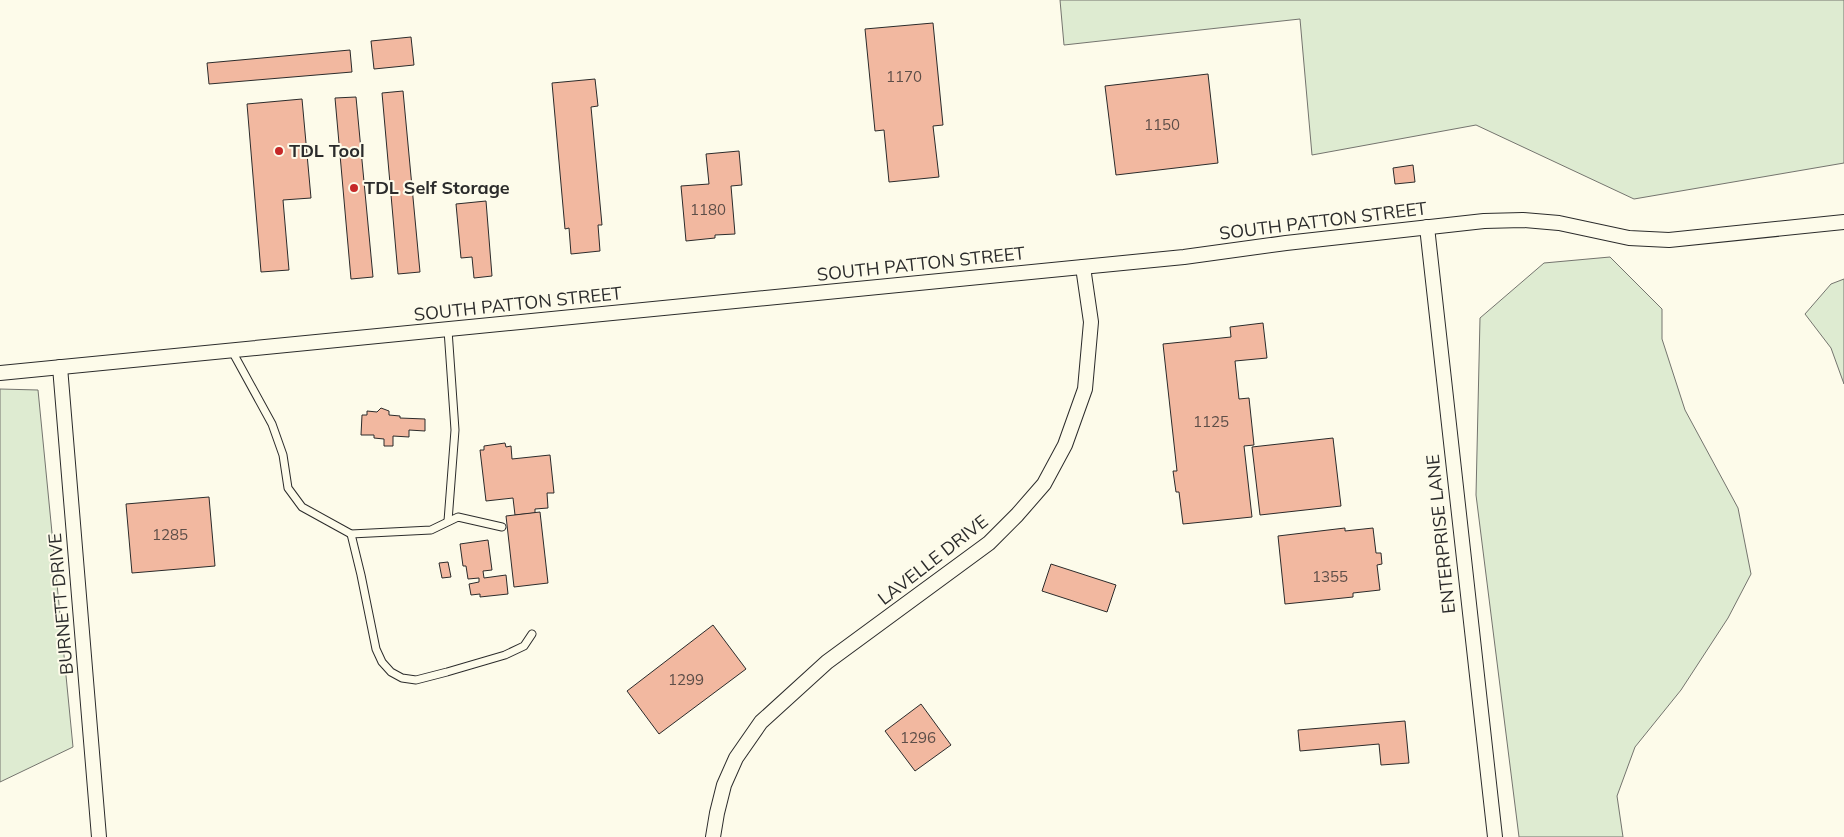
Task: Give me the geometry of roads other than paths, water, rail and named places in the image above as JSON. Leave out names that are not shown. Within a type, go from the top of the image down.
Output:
[{"type":"street","name":"SOUTH PATTON STREET","points":[[0,373],[1184,257],[1484,220],[1523,220],[1559,223],[1629,238],[1669,240],[1844,222]]},
{"type":"street","name":"ENTERPRISE LANE","points":[[1427,227],[1494,837]]},
{"type":"street","name":"LAVELLE DRIVE","points":[[713,837],[716,813],[724,785],[736,758],[766,717],[827,662],[989,543],[1044,484],[1065,445],[1086,389],[1091,322],[1083,267]]},
{"type":"street","name":"BURNETT DRIVE","points":[[60,367],[99,837]]},
{"type":"lane","points":[[448,330],[455,430],[448,521]]},
{"type":"lane","points":[[232,351],[272,424],[283,455],[288,488],[302,507],[351,534],[431,530],[458,517],[502,527]]},
{"type":"lane","points":[[351,534],[376,649],[382,662],[396,675],[416,680],[455,670],[518,649],[524,646],[532,634]]},
{"type":"place","name":"TDL Tool","points":[[279,151]]},
{"type":"place","name":"TDL Self Storage","points":[[354,188]]}]
